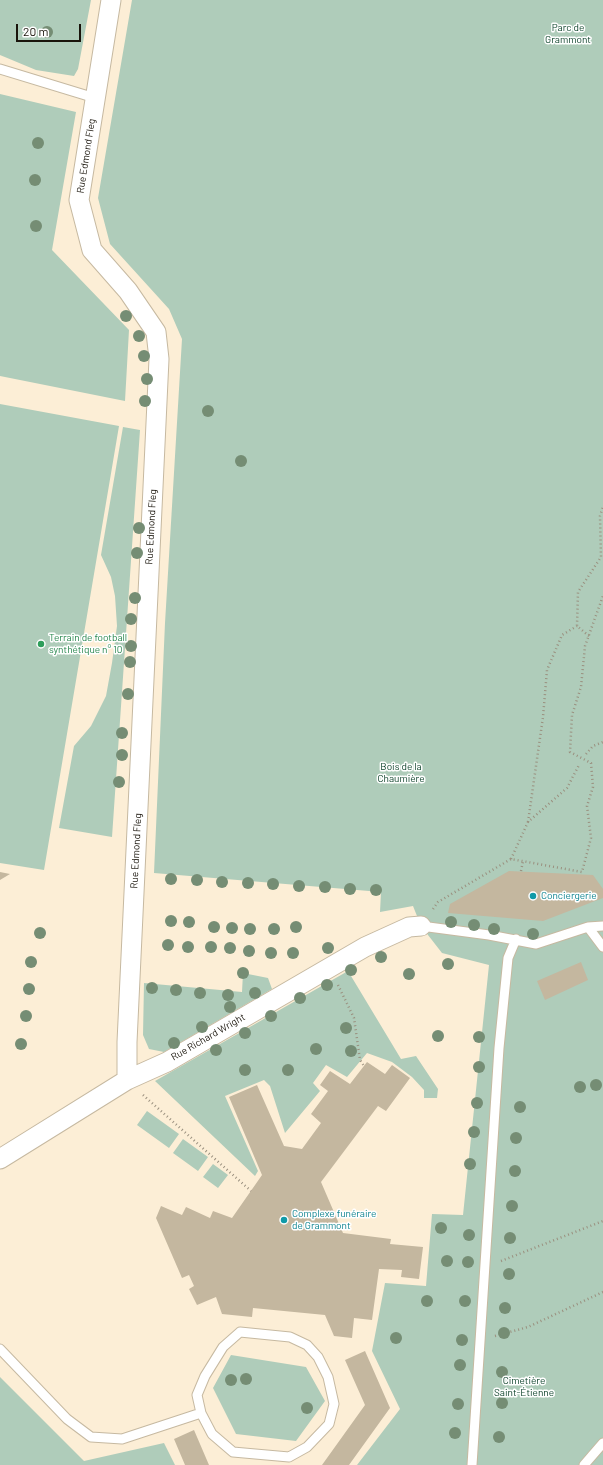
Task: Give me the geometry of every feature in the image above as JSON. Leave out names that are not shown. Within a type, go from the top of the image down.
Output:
[{"type":"street","name":"Rue Edmond Fleg","points":[[112,0],[79,200],[92,250],[132,297],[156,332],[159,348],[126,1080]]},
{"type":"street","name":"Rue Richard Wright","points":[[0,1158],[126,1080],[167,1062],[323,970],[379,939],[409,927],[421,926]]},
{"type":"lane","points":[[0,69],[95,98]]},
{"type":"lane","points":[[421,926],[516,939],[536,944],[588,927],[603,926]]},
{"type":"lane","points":[[588,927],[603,947]]},
{"type":"lane","points":[[472,1465],[499,1048],[508,958],[516,939]]},
{"type":"lane","points":[[240,1332],[290,1337],[307,1345],[318,1357],[328,1377],[334,1404],[329,1424],[308,1447],[289,1457],[233,1452],[212,1434],[201,1413],[197,1395],[205,1376],[223,1347],[240,1332]]},
{"type":"lane","points":[[0,1349],[67,1419],[91,1437],[122,1439],[201,1413]]},
{"type":"lane","points":[[584,1465],[603,1444]]},
{"type":"path","points":[[577,626],[578,592],[601,557],[600,516],[603,507]]},
{"type":"path","points":[[511,859],[582,872],[591,838],[586,806],[594,787],[591,764],[570,752],[572,715],[582,687],[585,646],[603,596]]},
{"type":"path","points":[[577,626],[589,636]]},
{"type":"path","points":[[421,926],[438,902],[511,859],[528,822],[543,717],[547,670],[562,635],[577,626]]},
{"type":"path","points":[[586,754],[593,746],[603,742]]},
{"type":"path","points":[[528,822],[567,788],[579,765]]},
{"type":"path","points":[[521,871],[523,861]]},
{"type":"path","points":[[323,970],[335,978],[354,1018],[360,1060],[364,1066]]},
{"type":"path","points":[[126,1080],[251,1191]]},
{"type":"path","points":[[486,1267],[603,1221]]},
{"type":"path","points":[[481,1340],[528,1327],[603,1292]]},
{"type":"green space","points":[[0,0],[91,0],[78,69],[74,76],[36,70],[0,55]]},
{"type":"green space","points":[[132,0],[603,0],[603,1465],[357,1465],[400,1409],[372,1351],[385,1283],[426,1286],[432,1214],[463,1215],[489,965],[442,953],[421,926],[413,906],[380,912],[381,892],[154,873],[165,623],[182,339],[169,309],[110,244],[98,198]]},
{"type":"green space","points":[[0,94],[76,112],[52,250],[129,330],[125,401],[0,376]]},
{"type":"green space","name":"Terrain de football synthétique n° 10","points":[[0,404],[119,426],[44,870],[0,863]]},
{"type":"green space","points":[[123,427],[140,430],[112,837],[59,828],[74,746],[91,726],[106,696],[112,663],[117,626],[115,596],[111,577],[101,555]]},
{"type":"green space","points":[[348,971],[401,1059],[416,1056],[438,1089],[437,1098],[424,1098],[424,1090],[412,1077],[392,1062],[367,1053],[347,1077],[326,1065],[313,1083],[320,1091],[285,1133],[270,1086],[264,1080],[225,1096],[258,1171],[255,1176],[155,1081]]},
{"type":"green space","points":[[243,973],[268,978],[272,989],[164,1052],[149,1049],[143,1035],[144,983],[242,992]]},
{"type":"green space","points":[[147,1111],[179,1134],[169,1148],[137,1125]]},
{"type":"green space","points":[[183,1139],[208,1157],[198,1171],[173,1153]]},
{"type":"green space","points":[[213,1164],[228,1175],[218,1188],[203,1177]]},
{"type":"green space","points":[[231,1355],[306,1367],[325,1401],[296,1441],[236,1434],[213,1388]]},
{"type":"green space","points":[[0,1377],[84,1461],[164,1443],[175,1465],[0,1465]]},
{"type":"building","name":"Conciergerie","points":[[509,871],[593,875],[603,889],[603,898],[543,921],[448,913],[450,904]]},
{"type":"building","points":[[0,872],[10,874],[0,880]]},
{"type":"building","points":[[581,962],[588,980],[545,1000],[537,981]]},
{"type":"building","name":"Complexe funéraire de Grammont","points":[[367,1062],[385,1074],[392,1065],[410,1078],[386,1111],[378,1106],[321,1182],[343,1233],[391,1239],[390,1244],[423,1247],[419,1279],[401,1277],[402,1270],[379,1269],[372,1320],[354,1318],[352,1338],[334,1336],[325,1315],[253,1308],[252,1317],[222,1314],[216,1297],[197,1305],[189,1289],[194,1286],[189,1275],[182,1278],[156,1218],[161,1206],[182,1215],[186,1207],[210,1218],[213,1211],[232,1218],[262,1175],[229,1097],[257,1085],[284,1146],[302,1149],[321,1123],[311,1114],[328,1091],[320,1085],[330,1071],[350,1084]]},
{"type":"building","points":[[365,1351],[390,1408],[349,1465],[322,1465],[365,1405],[345,1360]]},
{"type":"building","points":[[194,1430],[209,1465],[185,1465],[174,1439]]},
{"type":"place","name":"Terrain de football synthétique n° 10","points":[[41,644]]},
{"type":"place","name":"Conciergerie","points":[[533,896]]},
{"type":"place","name":"Complexe funéraire de Grammont","points":[[284,1220]]},
{"type":"park label","name":"Parc de Grammont","points":[[568,34]]},
{"type":"park label","name":"Bois de la Chaumière","points":[[401,772]]},
{"type":"park label","name":"Cimetière Saint-Étienne","points":[[524,1386]]}]
